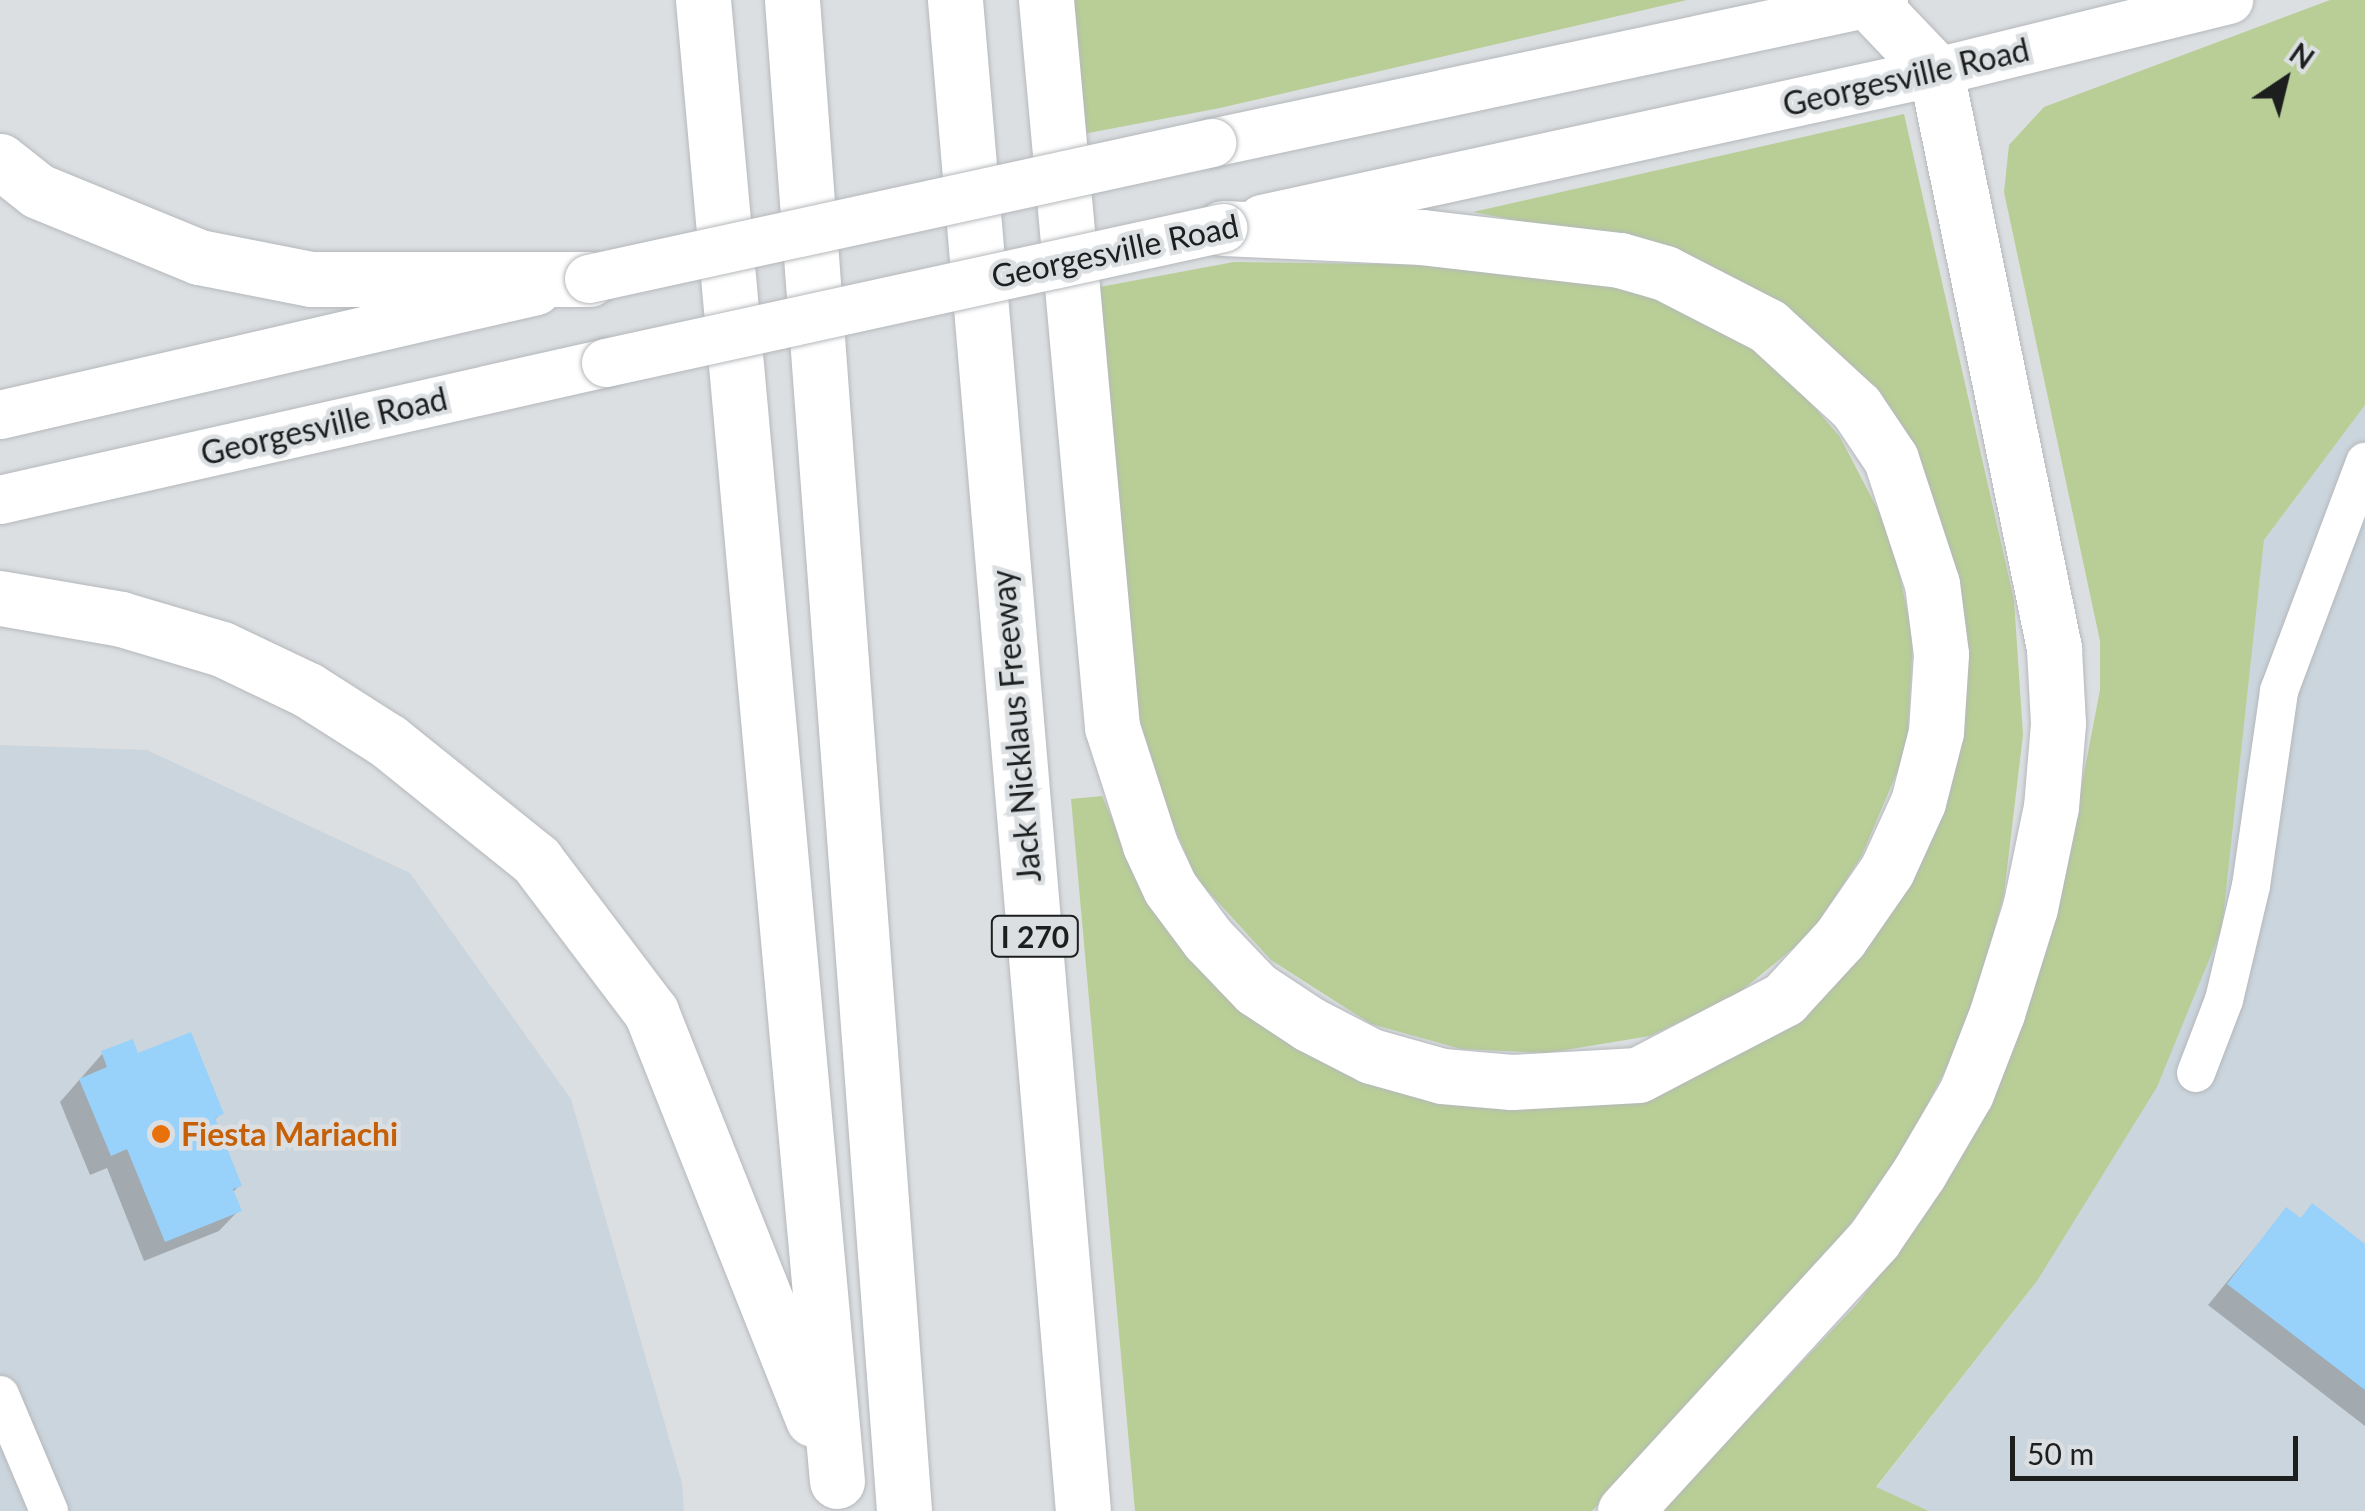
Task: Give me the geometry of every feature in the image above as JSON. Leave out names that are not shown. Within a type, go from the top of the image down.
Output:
[{"type":"highway","points":[[703,0],[839,1496]]},
{"type":"highway","points":[[792,0],[904,1511]]},
{"type":"highway","name":"Jack Nicklaus Freeway","points":[[956,0],[1083,1511]]},
{"type":"highway","points":[[1046,0],[1112,727],[1150,845],[1198,926],[1256,989],[1309,1024],[1371,1056],[1442,1076],[1512,1082],[1638,1075],[1784,999],[1840,938],[1888,870],[1918,802],[1936,732],[1941,654],[1932,584],[1891,459],[1856,407],[1768,326],[1650,269],[1422,237],[1223,228]]},
{"type":"highway","points":[[1625,1511],[1863,1252],[1920,1173],[1966,1093],[2030,908],[2051,807],[2058,723],[2054,648],[1936,72],[1877,2]]},
{"type":"highway","points":[[0,160],[38,191],[199,257],[311,278],[589,279]]},
{"type":"highway","points":[[0,598],[121,620],[222,649],[308,690],[388,741],[536,860],[651,1012],[839,1496]]},
{"type":"main road","name":"Georgesville Road","points":[[0,500],[1936,72],[2229,0]]},
{"type":"main road","points":[[0,415],[589,279],[1877,2]]},
{"type":"street","points":[[2196,1073],[2224,1000],[2251,886],[2279,692],[2365,462]]},
{"type":"street","points":[[0,1395],[49,1511]]},
{"type":"shaded area","points":[[2365,405],[2365,1511],[1929,1511],[1876,1488],[2037,1281],[2222,928],[2264,540]]},
{"type":"shaded area","points":[[0,745],[147,750],[410,873],[571,1099],[682,1483],[684,1511],[0,1511]]},
{"type":"green space","points":[[1071,0],[1687,0],[1220,108],[1083,134]]},
{"type":"green space","points":[[2330,0],[2365,0],[2365,405],[2264,540],[2222,928],[2157,1087],[2037,1281],[1876,1487],[1929,1511],[1661,1511],[1858,1303],[1930,1208],[2002,1060],[2057,913],[2100,690],[2100,641],[2004,192],[2009,145],[2044,107]]},
{"type":"green space","points":[[1904,114],[2014,600],[2023,735],[2004,894],[1968,1027],[1894,1168],[1791,1299],[1592,1511],[1135,1511],[1071,799],[1102,796],[1140,882],[1408,1093],[1750,1035],[1941,786],[1894,432],[1648,246],[1473,212]]},
{"type":"green space","points":[[1234,262],[1529,266],[1645,291],[1719,325],[1781,368],[1840,437],[1891,535],[1913,638],[1907,749],[1862,855],[1812,933],[1736,995],[1650,1036],[1547,1053],[1461,1049],[1371,1024],[1271,960],[1196,878],[1140,747],[1094,288]]},
{"type":"building","name":"Fiesta Mariachi","points":[[191,1032],[224,1114],[215,1118],[242,1186],[233,1189],[242,1211],[165,1242],[127,1149],[111,1156],[79,1079],[107,1067],[101,1051],[133,1039],[138,1053]]},
{"type":"building","points":[[2312,1203],[2365,1244],[2365,1390],[2227,1284],[2286,1207],[2301,1218]]},
{"type":"place","name":"Fiesta Mariachi","points":[[161,1134]]}]
